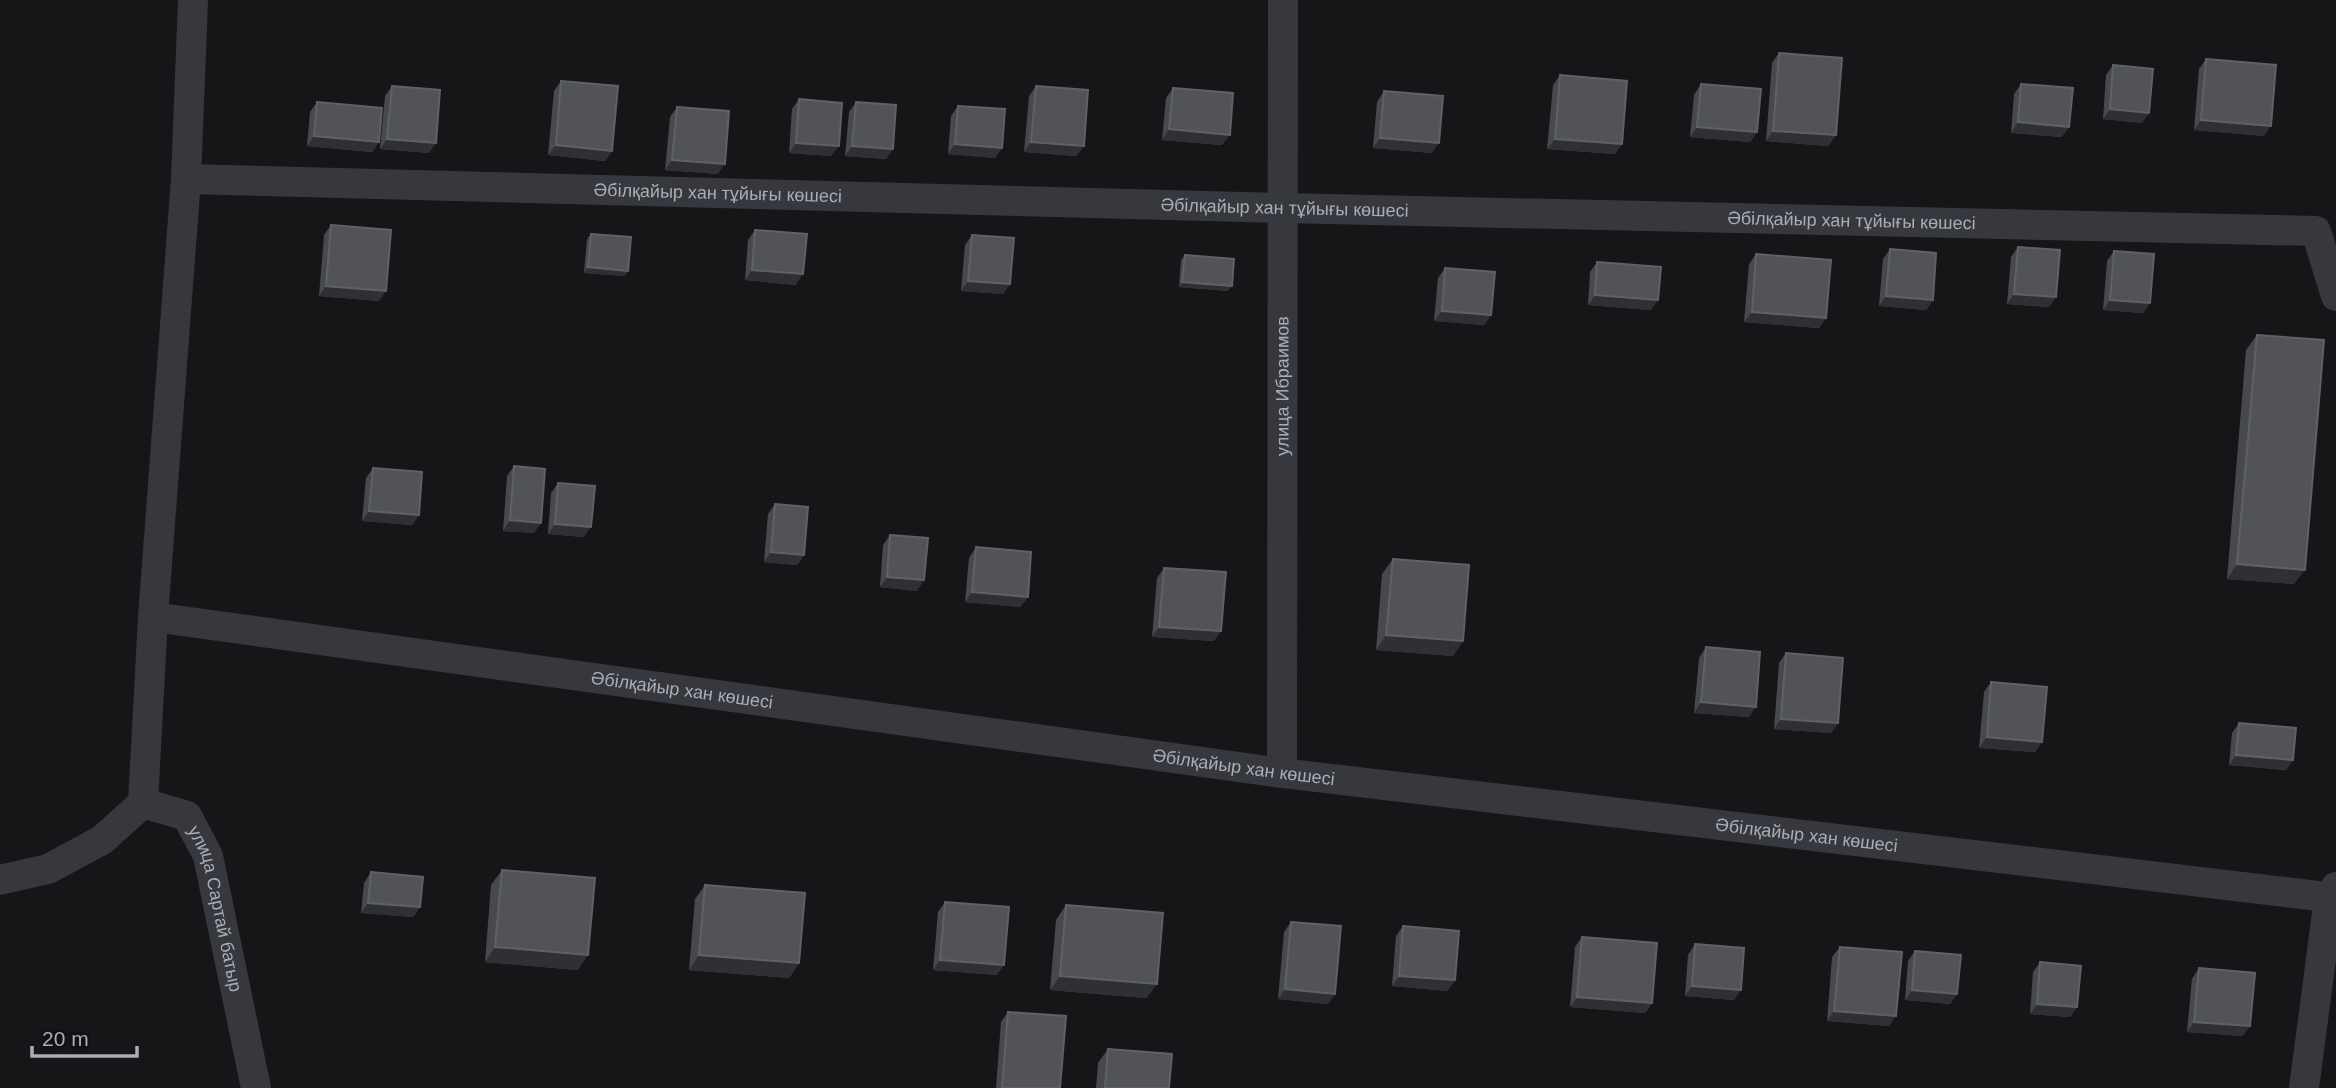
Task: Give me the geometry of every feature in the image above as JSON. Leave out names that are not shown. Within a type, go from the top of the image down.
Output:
[{"type":"street","points":[[0,880],[48,869],[102,840],[143,803],[153,617],[186,179],[193,0]]},
{"type":"street","name":"улица Ибраимов","points":[[1282,773],[1283,0]]},
{"type":"street","name":"Әбілқайыр хан тұйығы көшесі","points":[[186,179],[1284,208],[2316,231],[2336,296]]},
{"type":"street","name":"Әбілқайыр хан көшесі","points":[[153,617],[1282,773],[2334,894]]},
{"type":"street","name":"улица Сартай батыр","points":[[143,803],[187,816],[208,856],[256,1088]]},
{"type":"street","points":[[2304,1088],[2334,894]]},
{"type":"building","points":[[1779,53],[1842,58],[1836,135],[1773,131]]},
{"type":"building","points":[[2206,59],[2276,65],[2271,126],[2201,120]]},
{"type":"building","points":[[2113,65],[2153,69],[2149,113],[2110,109]]},
{"type":"building","points":[[1560,75],[1627,81],[1622,144],[1555,139]]},
{"type":"building","points":[[561,81],[618,86],[612,151],[556,145]]},
{"type":"building","points":[[1701,84],[1761,89],[1757,132],[1697,127]]},
{"type":"building","points":[[2021,84],[2073,88],[2069,127],[2018,122]]},
{"type":"building","points":[[392,86],[440,90],[436,143],[387,139]]},
{"type":"building","points":[[1036,86],[1088,90],[1084,146],[1031,142]]},
{"type":"building","points":[[1173,88],[1233,93],[1230,135],[1169,129]]},
{"type":"building","points":[[1384,91],[1443,96],[1439,143],[1380,138]]},
{"type":"building","points":[[799,99],[842,103],[839,146],[796,143]]},
{"type":"building","points":[[317,102],[382,108],[379,142],[314,136]]},
{"type":"building","points":[[856,102],[896,105],[893,149],[852,146]]},
{"type":"building","points":[[958,106],[1005,109],[1002,148],[955,144]]},
{"type":"building","points":[[677,107],[729,111],[725,164],[672,160]]},
{"type":"building","points":[[331,225],[391,230],[386,291],[326,286]]},
{"type":"building","points":[[755,230],[807,234],[803,274],[752,270]]},
{"type":"building","points":[[591,234],[631,237],[628,271],[588,267]]},
{"type":"building","points":[[972,235],[1014,238],[1010,284],[968,281]]},
{"type":"building","points":[[2018,247],[2060,250],[2056,297],[2014,294]]},
{"type":"building","points":[[1890,249],[1936,253],[1933,300],[1886,296]]},
{"type":"building","points":[[2114,251],[2154,254],[2150,303],[2110,300]]},
{"type":"building","points":[[1756,254],[1831,260],[1826,318],[1752,312]]},
{"type":"building","points":[[1185,255],[1234,259],[1232,286],[1182,282]]},
{"type":"building","points":[[1597,262],[1661,267],[1658,300],[1595,295]]},
{"type":"building","points":[[1445,268],[1495,272],[1491,315],[1442,311]]},
{"type":"building","points":[[2257,335],[2324,340],[2305,570],[2237,564]]},
{"type":"building","points":[[514,466],[545,469],[541,523],[510,520]]},
{"type":"building","points":[[373,468],[422,472],[419,515],[369,511]]},
{"type":"building","points":[[558,483],[595,486],[591,527],[555,524]]},
{"type":"building","points":[[775,504],[808,507],[804,555],[771,552]]},
{"type":"building","points":[[890,535],[928,538],[924,580],[887,577]]},
{"type":"building","points":[[976,547],[1031,552],[1028,597],[972,592]]},
{"type":"building","points":[[1393,559],[1469,565],[1463,641],[1386,635]]},
{"type":"building","points":[[1164,568],[1226,572],[1221,631],[1159,627]]},
{"type":"building","points":[[1706,647],[1760,652],[1756,707],[1701,702]]},
{"type":"building","points":[[1786,653],[1843,658],[1838,723],[1781,719]]},
{"type":"building","points":[[1991,682],[2047,687],[2042,742],[1987,737]]},
{"type":"building","points":[[2239,723],[2296,728],[2293,760],[2236,755]]},
{"type":"building","points":[[502,870],[595,878],[588,955],[495,947]]},
{"type":"building","points":[[371,872],[423,877],[420,907],[368,903]]},
{"type":"building","points":[[705,885],[805,893],[799,963],[699,955]]},
{"type":"building","points":[[945,902],[1009,907],[1004,965],[940,960]]},
{"type":"building","points":[[1066,905],[1163,913],[1157,984],[1060,976]]},
{"type":"building","points":[[1291,922],[1341,926],[1335,994],[1285,989]]},
{"type":"building","points":[[1403,926],[1459,931],[1455,980],[1399,976]]},
{"type":"building","points":[[1582,937],[1657,943],[1652,1003],[1577,997]]},
{"type":"building","points":[[1695,944],[1744,948],[1741,990],[1692,986]]},
{"type":"building","points":[[1840,947],[1902,952],[1896,1016],[1834,1011]]},
{"type":"building","points":[[1915,951],[1961,955],[1957,994],[1912,990]]},
{"type":"building","points":[[2040,962],[2081,966],[2077,1007],[2037,1004]]},
{"type":"building","points":[[2199,968],[2255,973],[2250,1026],[2194,1022]]},
{"type":"building","points":[[1008,1012],[1066,1016],[1060,1088],[1002,1088]]},
{"type":"building","points":[[1108,1049],[1172,1054],[1169,1088],[1105,1088]]}]
